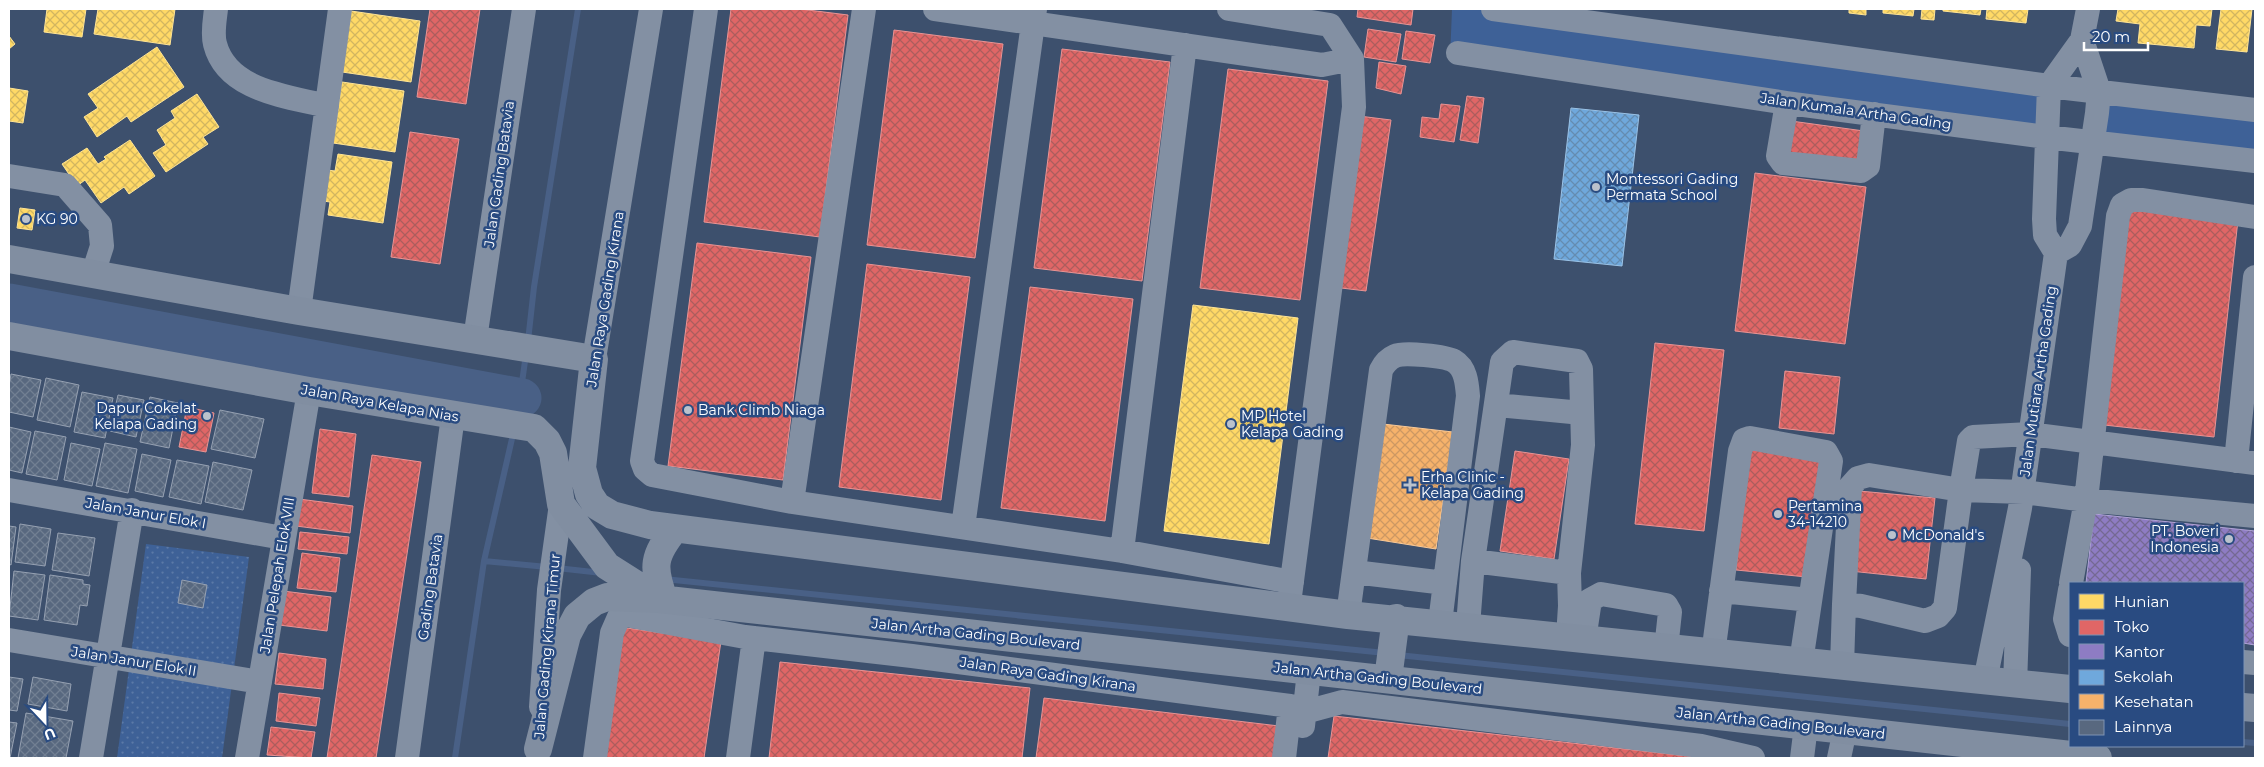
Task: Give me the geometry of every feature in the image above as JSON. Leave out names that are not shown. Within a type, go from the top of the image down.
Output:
[{"type":"main road","points":[[9,259],[299,311],[594,359]]},
{"type":"main road","name":"Jalan Raya Kelapa Nias","points":[[9,336],[309,391],[534,428],[547,441],[553,453],[561,504],[607,566],[648,589]]},
{"type":"main road","name":"Jalan Raya Gading Kirana","points":[[594,359],[582,468],[589,494],[597,506],[612,514],[672,533]]},
{"type":"main road","points":[[648,589],[658,554],[672,533],[1290,595],[1348,615],[1395,626],[1440,623],[1713,654],[2069,689]]},
{"type":"main road","name":"Jalan Artha Gading Boulevard","points":[[537,754],[567,635],[577,616],[594,602],[648,589],[758,610],[1310,671],[1389,673],[1806,726],[2098,758]]},
{"type":"main road","points":[[1389,673],[1395,626]]},
{"type":"street","points":[[216,9],[214,42],[221,62],[235,77],[260,89],[327,106]]},
{"type":"street","points":[[299,311],[340,9]]},
{"type":"street","name":"Jalan Gading Batavia","points":[[481,340],[524,9]]},
{"type":"street","name":"Jalan Raya Gading Kirana","points":[[594,359],[651,9]]},
{"type":"street","points":[[706,9],[642,461],[645,470],[652,475],[792,502],[1122,551],[1290,595],[1354,106],[1352,58],[1331,17]]},
{"type":"street","points":[[792,502],[864,9]]},
{"type":"street","points":[[935,9],[1034,16],[1185,45],[1322,64],[1352,58]]},
{"type":"street","points":[[1229,9],[1331,17]]},
{"type":"street","points":[[1493,9],[1659,19],[2049,86],[2255,110]]},
{"type":"street","points":[[2082,40],[2099,91],[2080,226],[2070,245],[2056,253],[2046,235],[2044,219],[2049,86],[2082,40],[2088,9]]},
{"type":"street","points":[[963,527],[1034,16]]},
{"type":"street","points":[[1322,64],[1331,17]]},
{"type":"street","points":[[1122,551],[1185,45]]},
{"type":"street","name":"Jalan Kumala Artha Gading","points":[[1458,52],[1874,114],[2046,137],[2255,161]]},
{"type":"street","points":[[1787,102],[1778,156],[1784,162],[1861,171],[1868,166],[1874,114]]},
{"type":"street","points":[[9,176],[65,185],[100,225],[102,246],[93,274]]},
{"type":"street","points":[[2071,582],[2086,500],[2118,216],[2122,205],[2131,200],[2143,200],[2255,217]]},
{"type":"street","name":"Jalan Mutiara Artha Gading","points":[[1985,681],[2021,500],[2056,253]]},
{"type":"street","points":[[1844,604],[1924,621],[1938,616],[1945,608],[1969,441],[1973,437],[2030,434],[2246,462],[2255,276]]},
{"type":"street","points":[[1468,626],[1473,561],[1502,362],[1513,352],[1577,361],[1582,369],[1583,445],[1569,574],[1570,606],[1576,639]]},
{"type":"street","points":[[1348,615],[1381,370],[1385,362],[1395,355],[1439,357],[1454,361],[1463,371],[1468,396],[1440,623]]},
{"type":"street","name":"Jalan Pelepah Elok VIII","points":[[247,758],[309,391]]},
{"type":"street","points":[[1497,405],[1582,413]]},
{"type":"street","name":"Gading Batavia","points":[[407,758],[460,417]]},
{"type":"street","points":[[1713,654],[1740,451],[1744,440],[1750,438],[1826,452],[1829,454],[1831,461],[1801,662]]},
{"type":"street","points":[[1842,666],[1850,487],[1858,478],[1869,475],[2021,500],[2086,500],[2255,516]]},
{"type":"street","name":"Jalan Janur Elok I","points":[[9,490],[132,510],[283,538]]},
{"type":"street","name":"Jalan Mutiara Artha Gading","points":[[2015,685],[2021,500]]},
{"type":"street","name":"Jalan Gading Kirana Timur","points":[[537,754],[549,590],[561,504]]},
{"type":"street","points":[[91,758],[132,510]]},
{"type":"street","points":[[1473,561],[1569,574]]},
{"type":"street","points":[[1354,572],[1445,583]]},
{"type":"street","points":[[1721,591],[1810,600]]},
{"type":"street","points":[[1576,639],[1590,600],[1601,594],[1666,605],[1670,612],[1666,649]]},
{"type":"street","points":[[2069,596],[2065,619],[2069,632]]},
{"type":"street","points":[[738,758],[754,638],[766,625],[758,610]]},
{"type":"street","points":[[595,758],[612,633],[619,617],[631,616],[754,638]]},
{"type":"street","name":"Jalan Raya Gading Kirana","points":[[754,638],[912,656],[1290,706],[1284,758]]},
{"type":"street","name":"Jalan Janur Elok II","points":[[9,640],[260,682]]},
{"type":"street","points":[[1300,758],[1310,671]]},
{"type":"street","points":[[1305,712],[1342,702],[1701,746],[1753,758]]},
{"type":"street","points":[[1802,758],[1806,726]]},
{"type":"street","points":[[1839,758],[1845,730]]},
{"type":"shaded area","points":[[1452,9],[1493,9],[2049,86],[2046,137],[1450,59]]},
{"type":"shaded area","points":[[2098,86],[2255,106],[2255,162],[2092,142]]},
{"type":"shaded area","points":[[146,544],[249,557],[222,758],[117,758]]},
{"type":"building: Hunian","points":[[47,9],[86,9],[82,37],[44,32]]},
{"type":"building: Hunian","points":[[98,9],[175,9],[170,45],[94,34]]},
{"type":"building: Hunian","points":[[1849,9],[1866,9],[1866,15],[1849,13]]},
{"type":"building: Hunian","points":[[1883,9],[1914,9],[1913,16],[1883,13]]},
{"type":"building: Hunian","points":[[1922,9],[1935,9],[1934,20],[1921,19]]},
{"type":"building: Hunian","points":[[1943,9],[1981,9],[1980,15],[1943,11]]},
{"type":"building: Hunian","points":[[1987,9],[2028,9],[2026,23],[1986,19]]},
{"type":"building: Hunian","points":[[2118,9],[2212,9],[2210,26],[2196,25],[2194,48],[2138,43],[2140,24],[2116,21]]},
{"type":"building: Hunian","points":[[2221,9],[2252,9],[2247,52],[2216,49]]},
{"type":"building: Hunian","points":[[351,11],[420,21],[411,82],[342,72]]},
{"type":"building: Hunian","points":[[9,36],[15,44],[9,49]]},
{"type":"building: Hunian","points":[[157,47],[184,87],[131,122],[127,116],[97,137],[84,117],[98,108],[88,94]]},
{"type":"building: Hunian","points":[[342,82],[404,91],[395,152],[333,143]]},
{"type":"building: Hunian","points":[[9,88],[28,91],[23,123],[9,121]]},
{"type":"building: Hunian","points":[[197,94],[219,127],[203,137],[208,144],[166,172],[153,153],[166,145],[157,130],[175,118],[171,111]]},
{"type":"building: Hunian","points":[[130,140],[155,176],[129,194],[124,187],[101,203],[85,180],[77,186],[62,164],[87,148],[98,164],[106,159],[104,157]]},
{"type":"building: Hunian","points":[[338,154],[392,162],[383,223],[328,215],[330,202],[323,201],[327,170],[335,171]]},
{"type":"building: Hunian","name":"KG 90","points":[[20,208],[35,210],[32,230],[17,228]]},
{"type":"building: Hunian","name":"MP Hotel Kelapa Gading","points":[[1193,305],[1298,318],[1269,544],[1164,531]]},
{"type":"building: Toko","points":[[430,9],[480,9],[466,104],[417,97]]},
{"type":"building: Toko","points":[[731,9],[800,9],[848,15],[820,237],[704,222]]},
{"type":"building: Toko","points":[[1358,9],[1413,9],[1411,25],[1357,17]]},
{"type":"building: Toko","points":[[1368,29],[1401,34],[1396,62],[1364,57]]},
{"type":"building: Toko","points":[[894,30],[1003,44],[975,258],[867,245]]},
{"type":"building: Toko","points":[[1406,31],[1435,35],[1430,63],[1402,59]]},
{"type":"building: Toko","points":[[1062,49],[1170,62],[1142,281],[1034,268]]},
{"type":"building: Toko","points":[[1379,62],[1406,66],[1401,94],[1376,88]]},
{"type":"building: Toko","points":[[1228,69],[1328,81],[1300,300],[1200,288]]},
{"type":"building: Toko","points":[[1467,96],[1484,98],[1478,143],[1460,140]]},
{"type":"building: Toko","points":[[1441,104],[1460,106],[1454,142],[1420,137],[1422,117],[1439,119]]},
{"type":"building: Toko","points":[[1359,116],[1391,120],[1366,291],[1333,287]]},
{"type":"building: Toko","points":[[1791,121],[1864,131],[1860,165],[1786,156]]},
{"type":"building: Toko","points":[[410,132],[459,139],[440,264],[391,257]]},
{"type":"building: Toko","points":[[1755,173],[1866,187],[1845,344],[1735,331]]},
{"type":"building: Toko","points":[[2128,209],[2238,220],[2214,437],[2104,425]]},
{"type":"building: Toko","points":[[697,243],[811,257],[783,480],[668,466]]},
{"type":"building: Toko","points":[[867,264],[970,277],[941,500],[839,487]]},
{"type":"building: Toko","points":[[1030,287],[1133,299],[1105,521],[1001,508]]},
{"type":"building: Toko","points":[[1655,343],[1724,350],[1704,531],[1635,524]]},
{"type":"building: Toko","points":[[1785,371],[1840,377],[1834,434],[1779,428]]},
{"type":"building: Toko","points":[[187,407],[214,413],[206,452],[179,447]]},
{"type":"building: Toko","points":[[320,429],[356,434],[349,497],[312,493]]},
{"type":"building: Toko","name":"Pertamina 34-14210","points":[[1747,447],[1821,457],[1807,577],[1736,570]]},
{"type":"building: Toko","points":[[1515,451],[1569,459],[1554,559],[1500,551]]},
{"type":"building: Toko","points":[[372,455],[421,462],[376,758],[327,758]]},
{"type":"building: Toko","name":"McDonald's","points":[[1859,491],[1935,498],[1926,579],[1850,571]]},
{"type":"building: Toko","points":[[299,499],[353,506],[350,533],[296,526]]},
{"type":"building: Toko","points":[[300,532],[349,537],[347,554],[298,549]]},
{"type":"building: Toko","points":[[302,553],[340,558],[336,592],[297,588]]},
{"type":"building: Toko","points":[[283,591],[331,597],[327,631],[279,625]]},
{"type":"building: Toko","points":[[619,627],[721,641],[704,758],[604,758]]},
{"type":"building: Toko","points":[[279,653],[326,659],[323,689],[275,684]]},
{"type":"building: Toko","points":[[780,662],[1030,688],[1022,758],[769,758]]},
{"type":"building: Toko","points":[[279,693],[320,698],[316,726],[276,721]]},
{"type":"building: Toko","points":[[1044,698],[1279,726],[1275,758],[1036,758]]},
{"type":"building: Toko","points":[[1334,716],[1704,758],[1328,758]]},
{"type":"building: Toko","points":[[271,727],[315,732],[311,758],[267,755]]},
{"type":"building: Kantor","points":[[2094,514],[2255,531],[2255,645],[2244,643],[2244,582],[2086,582]]},
{"type":"building: Sekolah","name":"Montessori Gading Permata School","points":[[1571,108],[1639,115],[1622,266],[1554,259]]},
{"type":"building: Kesehatan","name":"Erha Clinic - Kelapa Gading","points":[[1383,424],[1453,432],[1436,549],[1367,538]]},
{"type":"building: Lainnya","points":[[11,374],[41,380],[33,417],[9,412]]},
{"type":"building: Lainnya","points":[[46,378],[79,385],[70,427],[37,420]]},
{"type":"building: Lainnya","points":[[82,392],[113,398],[105,438],[74,432]]},
{"type":"building: Lainnya","points":[[118,395],[144,400],[136,437],[110,431]]},
{"type":"building: Lainnya","points":[[150,397],[178,403],[169,448],[140,442]]},
{"type":"building: Lainnya","points":[[220,410],[264,419],[255,458],[211,449]]},
{"type":"building: Lainnya","points":[[9,427],[31,432],[22,473],[9,470]]},
{"type":"building: Lainnya","points":[[35,431],[66,437],[57,480],[26,474]]},
{"type":"building: Lainnya","points":[[71,443],[100,449],[92,486],[64,480]]},
{"type":"building: Lainnya","points":[[105,443],[137,449],[128,493],[96,486]]},
{"type":"building: Lainnya","points":[[142,454],[171,460],[163,497],[135,491]]},
{"type":"building: Lainnya","points":[[177,460],[209,466],[201,504],[169,497]]},
{"type":"building: Lainnya","points":[[213,462],[252,470],[243,510],[205,502]]},
{"type":"building: Lainnya","points":[[20,524],[51,529],[45,566],[15,562]]},
{"type":"building: Lainnya","points":[[9,526],[16,527],[11,565],[9,564]]},
{"type":"building: Lainnya","points":[[58,533],[95,538],[89,576],[52,570]]},
{"type":"building: Lainnya","points":[[14,571],[45,575],[38,620],[9,616]]},
{"type":"building: Lainnya","points":[[50,575],[83,580],[83,584],[90,585],[87,606],[80,605],[77,625],[44,620]]},
{"type":"building: Lainnya","points":[[182,580],[207,585],[203,608],[178,603]]},
{"type":"building: Lainnya","points":[[9,677],[23,679],[17,711],[9,710]]},
{"type":"building: Lainnya","points":[[33,677],[71,684],[67,711],[28,704]]},
{"type":"building: Lainnya","points":[[26,713],[73,721],[66,758],[18,758]]},
{"type":"building: Lainnya","points":[[9,722],[17,723],[10,758],[9,758]]},
{"type":"waterway","points":[[528,341],[534,287],[578,9]]},
{"type":"waterway","points":[[9,303],[522,398]]},
{"type":"waterway","points":[[517,418],[526,354]]},
{"type":"waterway","points":[[455,758],[484,561],[514,430]]},
{"type":"waterway","points":[[484,561],[547,567]]},
{"type":"waterway","points":[[557,568],[602,573]]},
{"type":"waterway","points":[[664,579],[1385,653]]},
{"type":"waterway","points":[[1398,655],[2069,724]]},
{"type":"waterway","points":[[2244,742],[2255,743]]},
{"type":"place","name":"Montessori Gading Permata School","points":[[1596,187]]},
{"type":"place","name":"KG 90","points":[[26,219]]},
{"type":"place","name":"Bank Climb Niaga","points":[[688,410]]},
{"type":"place","name":"Dapur Cokelat Kelapa Gading","points":[[207,416]]},
{"type":"place","name":"MP Hotel Kelapa Gading","points":[[1231,424]]},
{"type":"place","name":"Erha Clinic - Kelapa Gading","points":[[1410,485]]},
{"type":"place","name":"Pertamina 34-14210","points":[[1778,514]]},
{"type":"place","name":"McDonald's","points":[[1892,535]]},
{"type":"place","name":"PT. Boveri Indonesia","points":[[2229,539]]}]
